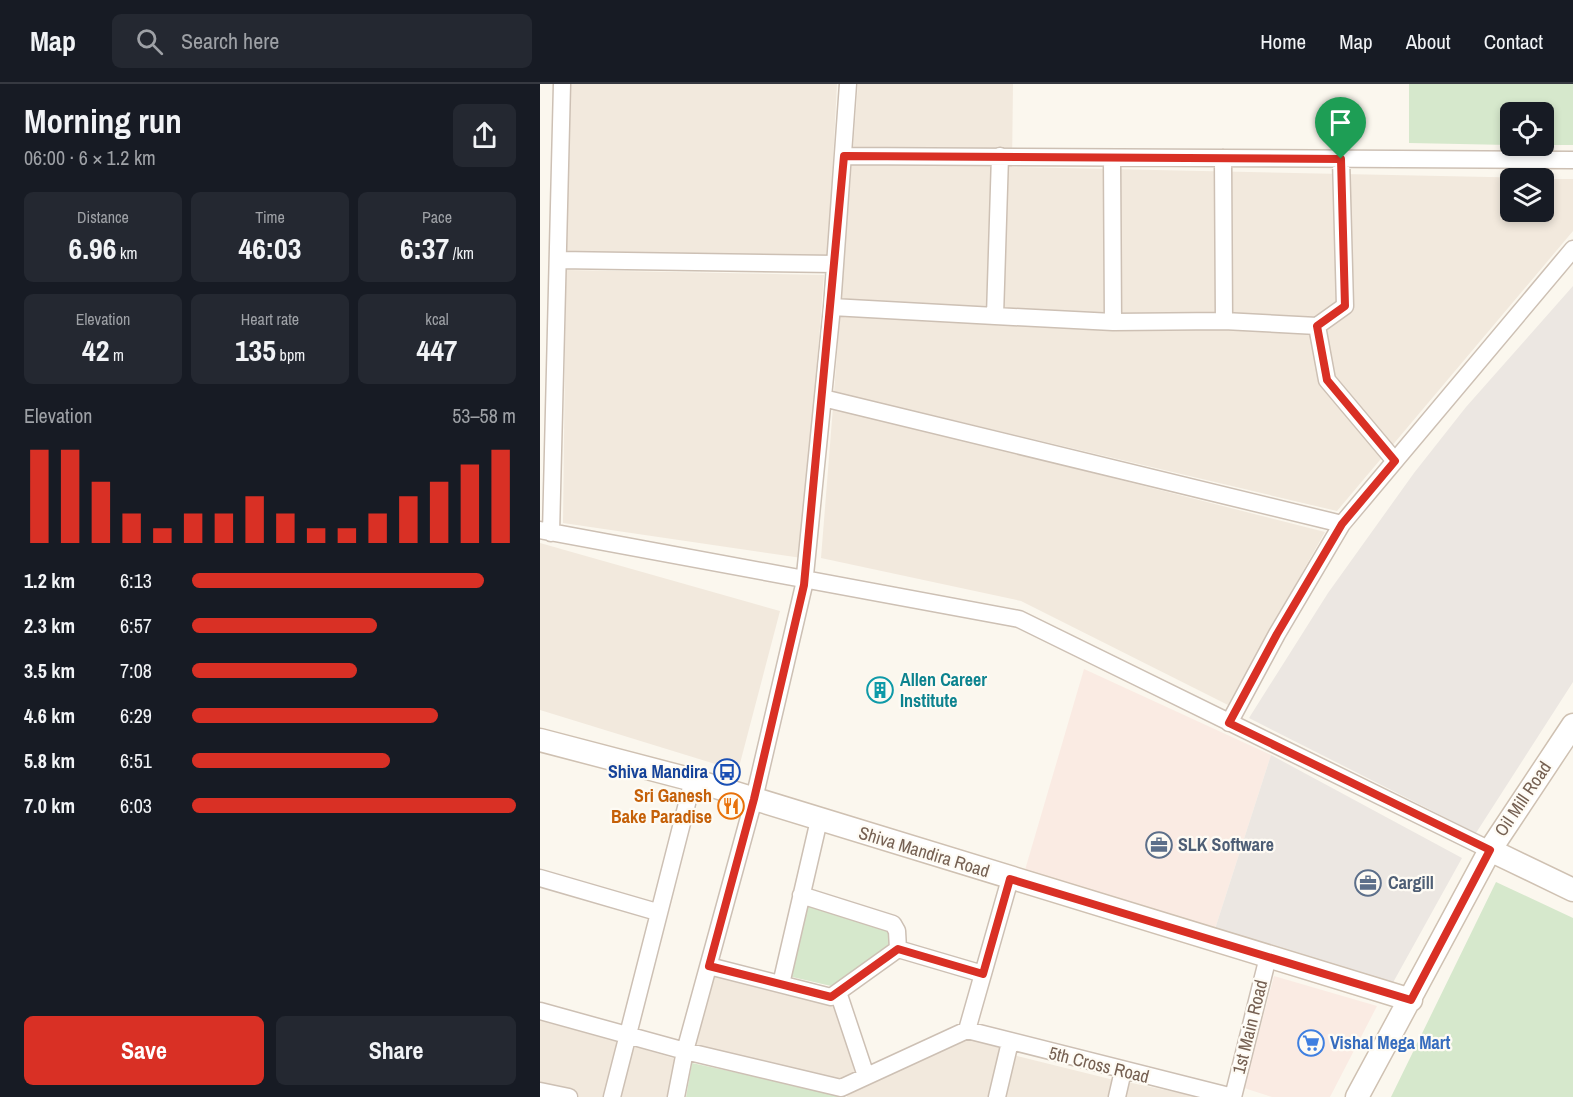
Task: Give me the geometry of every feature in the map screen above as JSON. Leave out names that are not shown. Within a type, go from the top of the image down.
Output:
[{"type":"street","points":[[562,84],[558,260],[545,532],[1019,619],[1573,890]]},
{"type":"street","points":[[676,1097],[686,1051],[754,799],[804,580],[835,264],[848,84]]},
{"type":"street","points":[[844,156],[1573,160]]},
{"type":"street","points":[[995,316],[1000,156]]},
{"type":"street","points":[[1112,158],[1113,322]]},
{"type":"street","points":[[1224,158],[1224,321]]},
{"type":"street","points":[[831,307],[1113,322],[1224,321],[1317,326],[1345,306],[1341,159]]},
{"type":"street","points":[[1229,723],[1277,634],[1342,524],[1573,249]]},
{"type":"street","points":[[558,260],[835,264]]},
{"type":"street","points":[[1317,326],[1327,380],[1395,461]]},
{"type":"street","points":[[823,398],[1342,524]]},
{"type":"street","name":"Oil Mill Road","points":[[1357,1097],[1490,850],[1573,725]]},
{"type":"street","name":"Shiva Mandira Road","points":[[540,740],[693,780],[1411,1000]]},
{"type":"street","points":[[612,1097],[657,912],[693,780]]},
{"type":"street","points":[[781,984],[819,820]]},
{"type":"street","points":[[540,1011],[840,1093],[866,1076],[967,1030],[1010,879]]},
{"type":"street","points":[[541,882],[657,912]]},
{"type":"street","points":[[801,895],[893,924],[897,931],[898,949]]},
{"type":"street","points":[[709,966],[831,997],[898,949]]},
{"type":"street","points":[[898,949],[983,974]]},
{"type":"street","name":"1st Main Road","points":[[1236,1096],[1268,957]]},
{"type":"street","points":[[838,992],[866,1076]]},
{"type":"street","name":"5th Cross Road","points":[[967,1030],[1123,1071],[1236,1096]]},
{"type":"street","points":[[997,1097],[1010,1042]]},
{"type":"street","points":[[1117,1097],[1123,1071]]},
{"type":"street","points":[[540,1091],[569,1097]]},
{"type":"shaded area","points":[[571,84],[837,84],[828,259],[564,254]]},
{"type":"shaded area","points":[[858,84],[1013,84],[1012,167],[1500,177],[1500,222],[1554,222],[1554,179],[1573,179],[1573,231],[1337,511],[834,392]]},
{"type":"shaded area","points":[[566,270],[824,275],[802,558],[563,523]]},
{"type":"shaded area","points":[[1573,286],[1573,682],[1476,833],[1249,718],[1328,593],[1414,473],[1466,407]]},
{"type":"shaded area","points":[[833,407],[1325,532],[1228,705],[1021,601],[821,558]]},
{"type":"shaded area","points":[[540,543],[780,611],[738,771],[540,710]]},
{"type":"shaded area","points":[[1084,669],[1271,755],[1215,929],[1025,870]]},
{"type":"shaded area","points":[[1271,755],[1462,858],[1390,988],[1215,929]]},
{"type":"shaded area","points":[[711,969],[837,1000],[855,1073],[838,1079],[692,1046]]},
{"type":"shaded area","points":[[1274,976],[1377,1006],[1330,1097],[1272,1097],[1244,1088]]},
{"type":"shaded area","points":[[540,1020],[622,1043],[608,1097],[579,1097],[540,1088]]},
{"type":"shaded area","points":[[964,1038],[1000,1048],[989,1097],[847,1097],[848,1091]]},
{"type":"shaded area","points":[[627,1044],[679,1060],[671,1097],[614,1097]]},
{"type":"shaded area","points":[[1013,1055],[1114,1080],[1110,1097],[1004,1097]]},
{"type":"shaded area","points":[[1127,1082],[1199,1097],[1124,1097]]},
{"type":"green space","points":[[1409,84],[1573,84],[1573,145],[1554,145],[1554,102],[1500,102],[1500,145],[1409,143]]},
{"type":"green space","points":[[1496,882],[1573,918],[1573,1097],[1391,1097]]},
{"type":"green space","points":[[808,906],[887,928],[891,948],[831,986],[788,976]]},
{"type":"green space","points":[[692,1063],[837,1094],[837,1097],[686,1097]]},
{"type":"place","name":"Allen Career Institute","points":[[880,690]]},
{"type":"place","name":"Shiva Mandira","points":[[727,772]]},
{"type":"place","name":"Sri Ganesh Bake Paradise","points":[[731,806]]},
{"type":"place","name":"SLK Software","points":[[1159,845]]},
{"type":"place","name":"Cargill","points":[[1368,883]]},
{"type":"place","name":"Vishal Mega Mart","points":[[1311,1043]]},
{"type":"route","points":[[844,156],[1341,159],[1345,306],[1317,326],[1327,380],[1395,461],[1342,524],[1277,634],[1229,723],[1490,850],[1411,1000],[1010,879],[983,974],[898,949],[831,997],[709,966],[754,799],[804,585],[844,156]]}]
